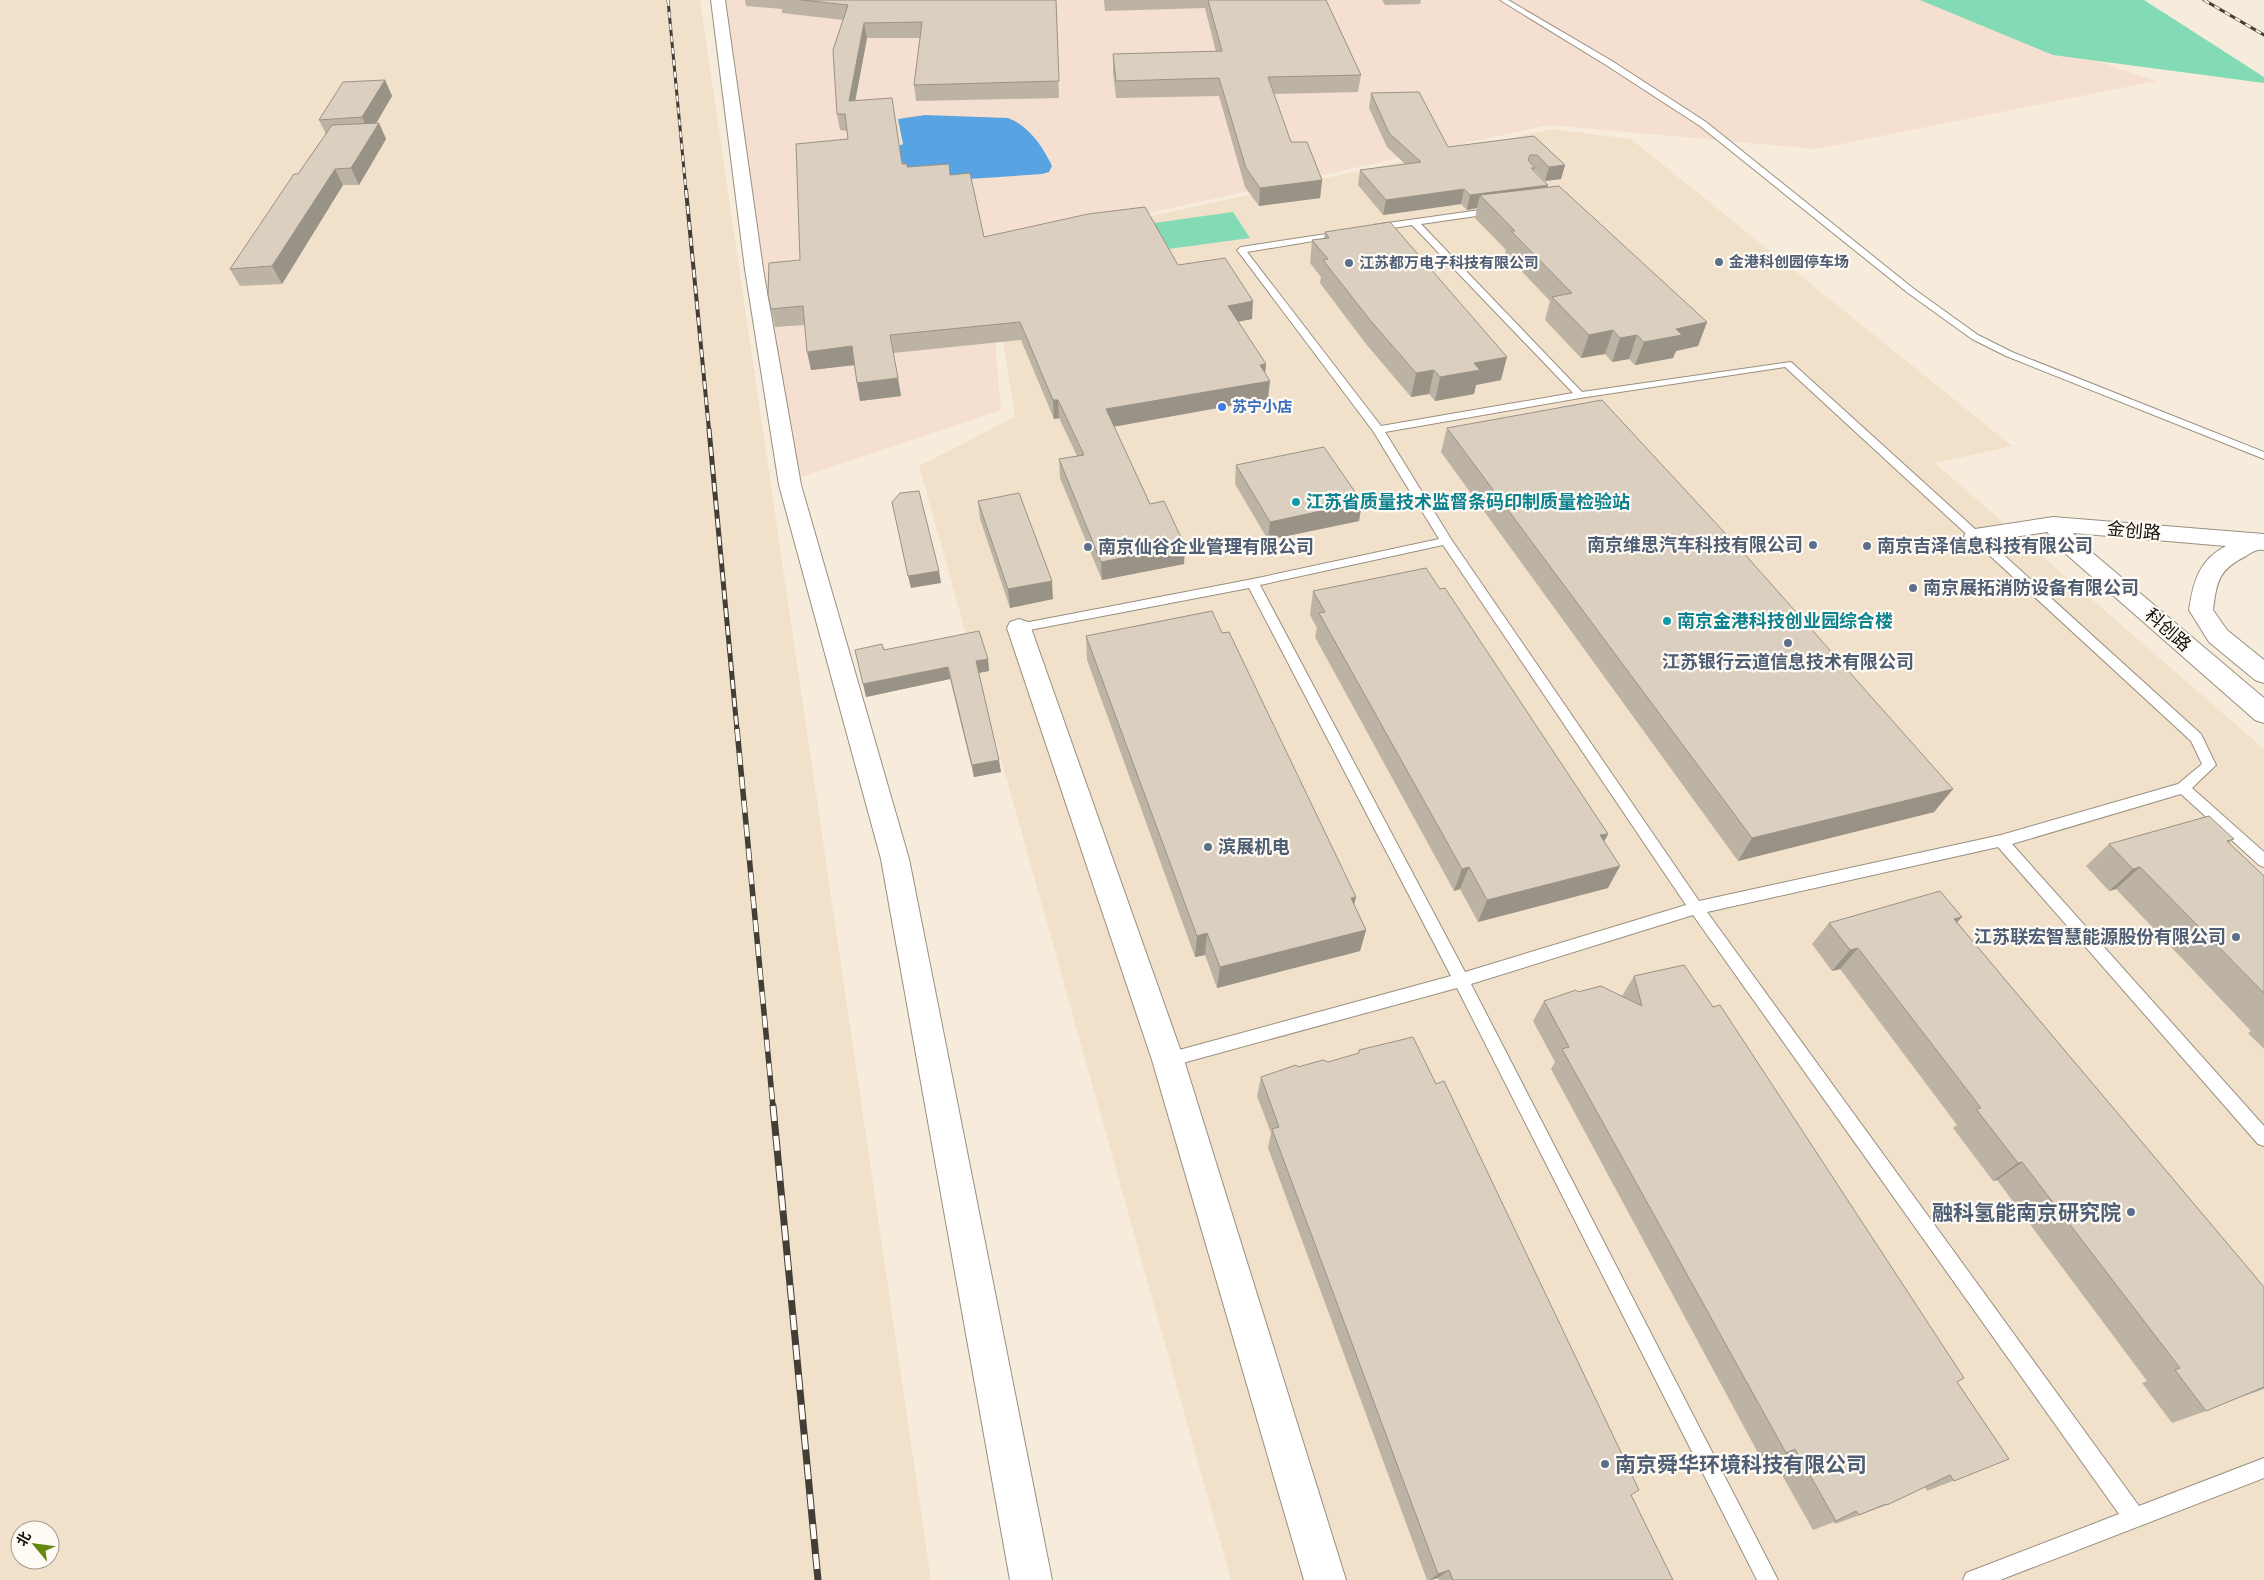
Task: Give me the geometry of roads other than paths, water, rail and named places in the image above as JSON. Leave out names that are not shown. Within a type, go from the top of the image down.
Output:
[{"type":"street","points":[[718,0],[754,269],[790,485],[895,859],[1031,1580]]},
{"type":"street","name":"金创路","points":[[1975,536],[2053,524],[2259,542]]},
{"type":"street","name":"科创路","points":[[2053,524],[2074,549],[2264,713]]},
{"type":"street","name":"科创路","points":[[2259,542],[2219,559],[2204,580],[2201,610],[2218,636],[2264,674]]},
{"type":"street","points":[[1019,628],[1168,1060],[1325,1580]]},
{"type":"lane","points":[[1503,0],[1609,63],[1703,124],[1911,291],[1975,337],[2010,354],[2264,456]]},
{"type":"lane","points":[[1500,210],[1413,221],[1241,250],[1378,430],[1446,541],[1696,908],[2134,1517]]},
{"type":"lane","points":[[1413,221],[1580,395]]},
{"type":"lane","points":[[1168,1060],[1461,980],[1696,908],[2000,841],[2183,788],[2209,765],[2196,738],[1787,364],[1580,395],[1378,430]]},
{"type":"lane","points":[[1019,628],[1253,582],[1446,541]]},
{"type":"lane","points":[[1253,582],[1461,980],[1768,1580]]},
{"type":"lane","points":[[2183,788],[2264,861]]},
{"type":"lane","points":[[2000,841],[2264,1138]]},
{"type":"lane","points":[[1973,1580],[2264,1468]]},
{"type":"water","points":[[925,115],[1008,118],[1022,126],[1035,138],[1052,166],[1049,172],[1042,174],[910,183],[897,147],[903,144],[898,119]]},
{"type":"railway","points":[[668,0],[686,191]]},
{"type":"railway","points":[[2204,0],[2264,35]]},
{"type":"railway","points":[[686,190],[709,430]]},
{"type":"railway","points":[[709,429],[737,730]]},
{"type":"railway","points":[[737,729],[773,1107]]},
{"type":"railway","points":[[773,1106],[818,1580]]},
{"type":"place","name":"金港科创园停车场","points":[[1719,262]]},
{"type":"place","name":"江苏都万电子科技有限公司","points":[[1349,263]]},
{"type":"place","name":"苏宁小店","points":[[1222,407]]},
{"type":"place","name":"江苏省质量技术监督条码印制质量检验站","points":[[1296,502]]},
{"type":"place","name":"南京维思汽车科技有限公司","points":[[1813,545]]},
{"type":"place","name":"南京吉泽信息科技有限公司","points":[[1867,546]]},
{"type":"place","name":"南京仙谷企业管理有限公司","points":[[1088,547]]},
{"type":"place","name":"南京展拓消防设备有限公司","points":[[1913,588]]},
{"type":"place","name":"南京金港科技创业园综合楼","points":[[1667,621]]},
{"type":"place","name":"江苏银行云道信息技术有限公司","points":[[1788,643]]},
{"type":"place","name":"滨展机电","points":[[1208,847]]},
{"type":"place","name":"江苏联宏智慧能源股份有限公司","points":[[2236,937]]},
{"type":"place","name":"融科氢能南京研究院","points":[[2131,1212]]},
{"type":"place","name":"南京舜华环境科技有限公司","points":[[1605,1464]]}]
